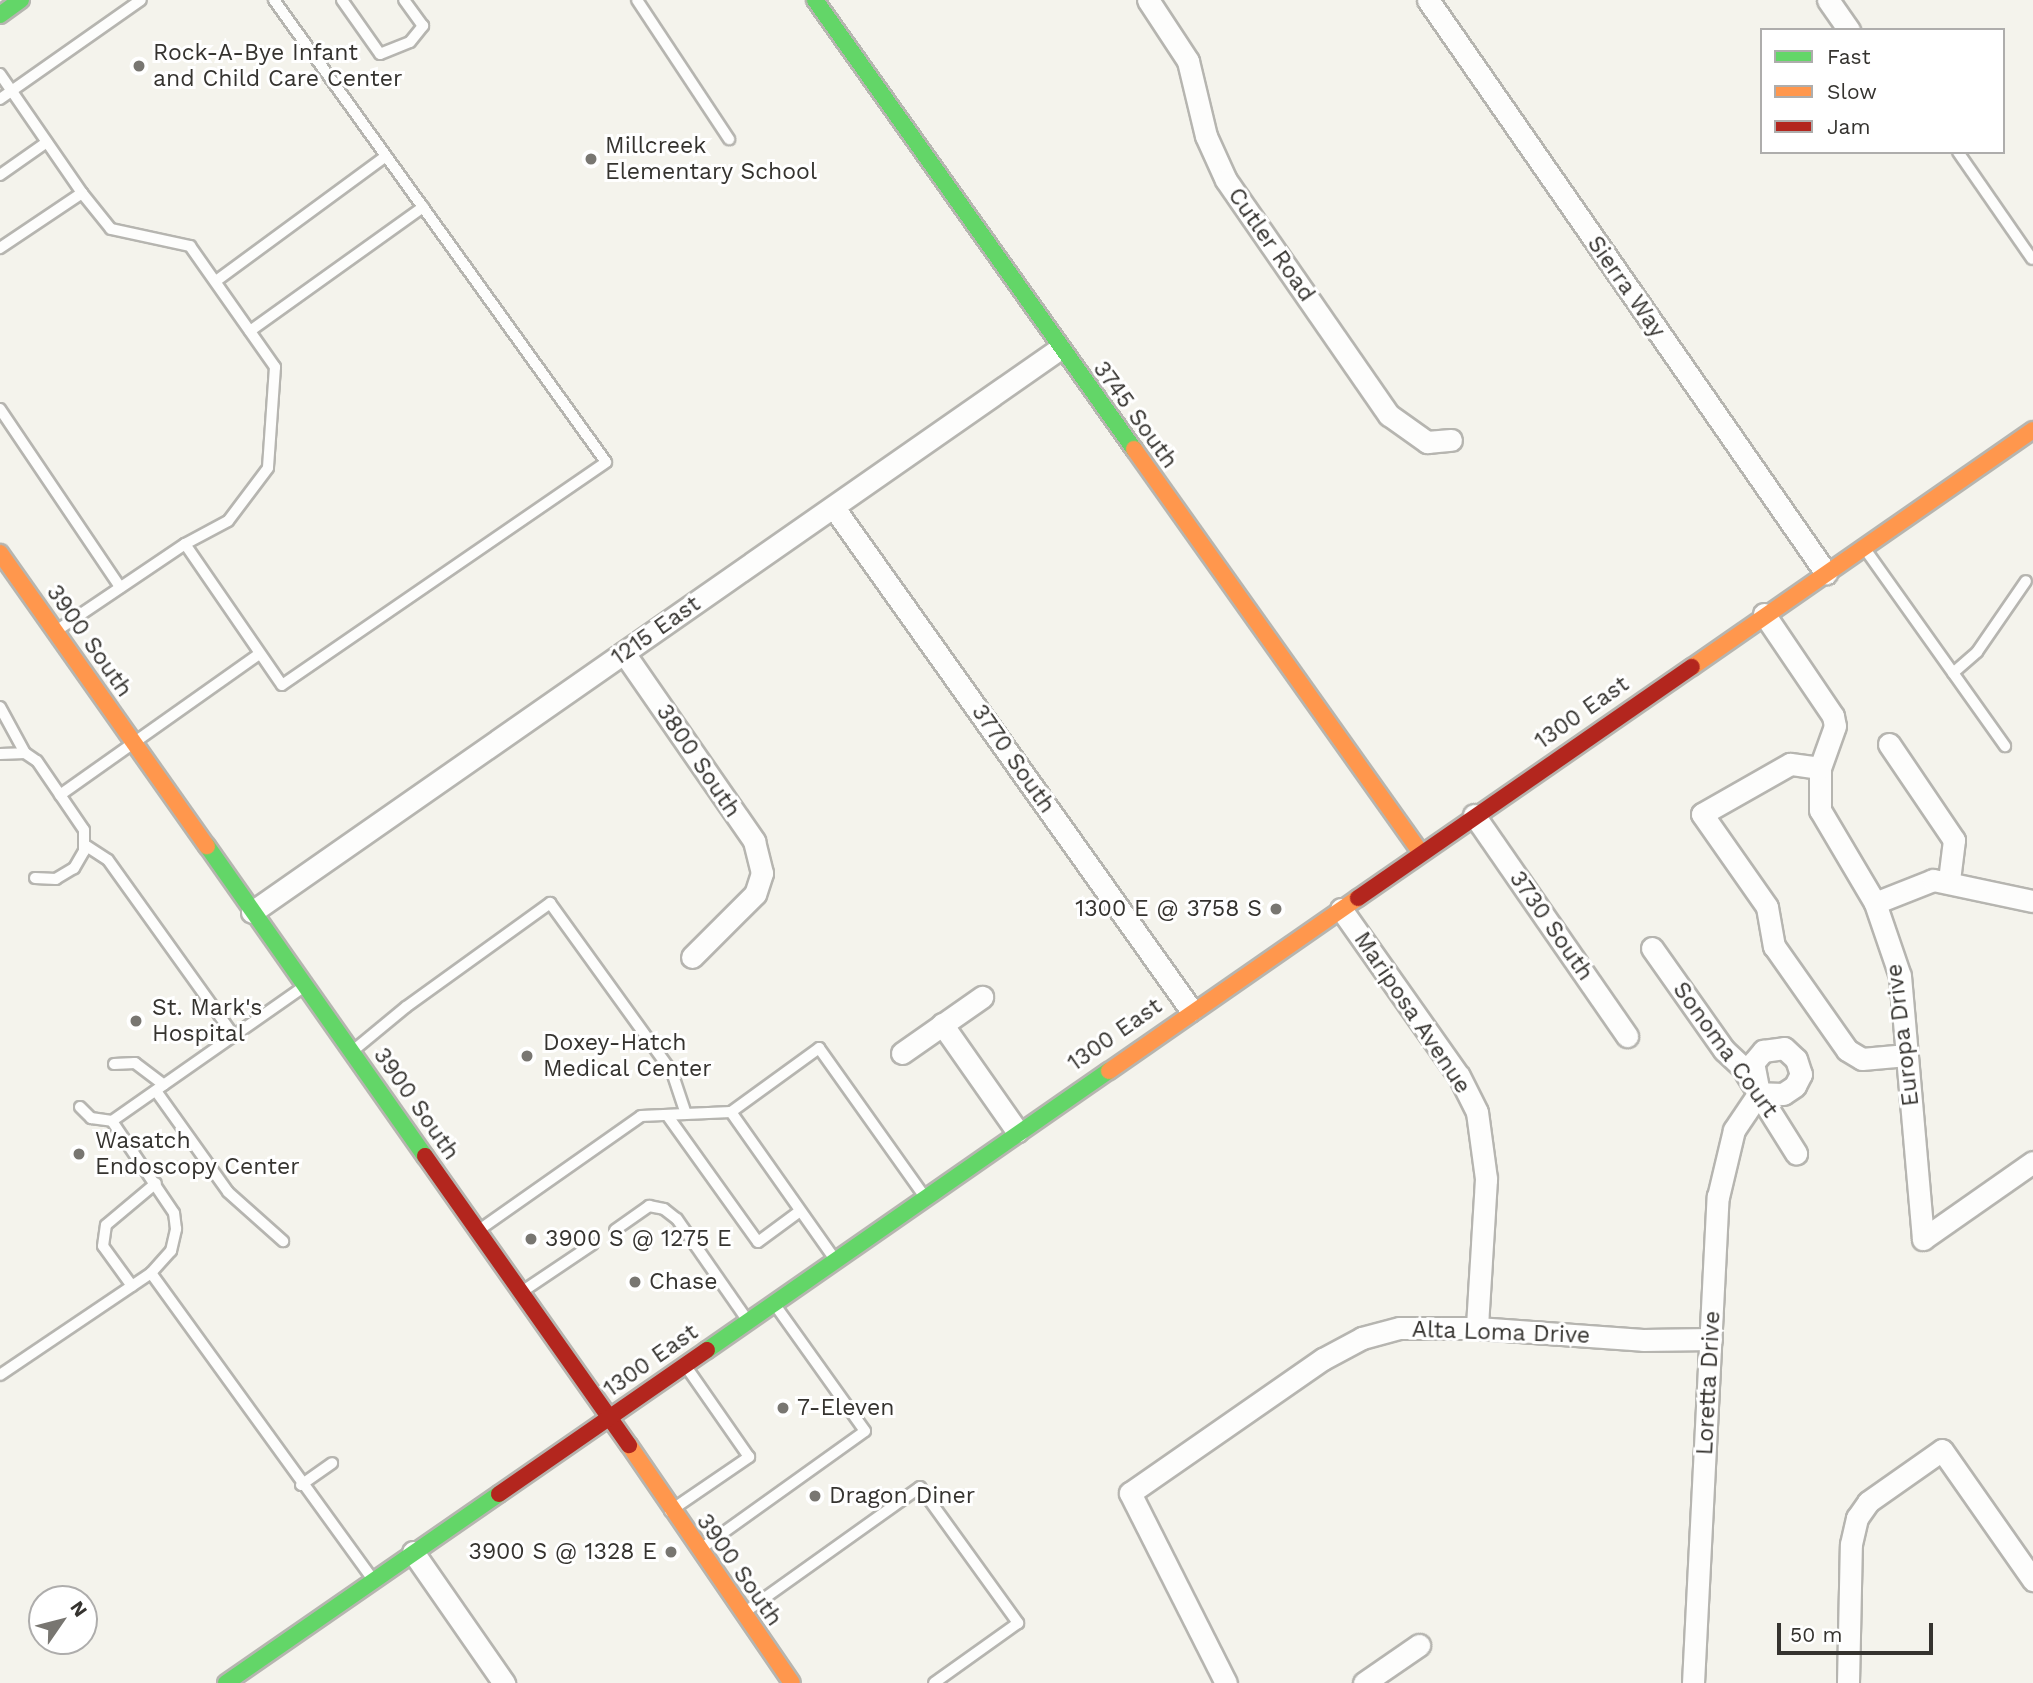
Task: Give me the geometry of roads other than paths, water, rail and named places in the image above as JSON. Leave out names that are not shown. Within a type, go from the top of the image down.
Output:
[{"type":"main road","points":[[0,15],[21,0]]},
{"type":"main road","name":"3745 South","points":[[815,0],[1059,349],[1420,853]]},
{"type":"main road","name":"1300 East","points":[[226,1683],[1191,1010],[2033,430]]},
{"type":"main road","name":"3900 South","points":[[0,553],[609,1418],[670,1511],[792,1683]]},
{"type":"street","name":"Cutler Road","points":[[1148,0],[1188,61],[1206,136],[1226,180],[1389,415],[1427,442],[1451,440]]},
{"type":"street","name":"Sierra Way","points":[[1428,0],[1826,573]]},
{"type":"street","points":[[1828,0],[1848,28]]},
{"type":"street","name":"1215 East","points":[[251,912],[1059,349]]},
{"type":"street","name":"3770 South","points":[[834,508],[1191,1010]]},
{"type":"street","name":"Europa Drive","points":[[1764,614],[1833,716],[1835,726],[1820,768],[1819,798],[1824,821],[1875,903],[1900,976],[1923,1239],[2033,1162]]},
{"type":"street","name":"3800 South","points":[[624,653],[754,841],[762,873],[755,894],[692,957]]},
{"type":"street","points":[[1889,744],[1954,840],[1949,880]]},
{"type":"street","points":[[1820,768],[1790,764],[1702,814],[1767,907],[1774,946],[1847,1050],[1862,1059],[1907,1055]]},
{"type":"street","name":"3730 South","points":[[1474,815],[1627,1036]]},
{"type":"street","points":[[1875,903],[1921,881],[1949,880],[2033,901]]},
{"type":"street","name":"Mariposa Avenue","points":[[1341,909],[1458,1076],[1477,1112],[1486,1179],[1476,1328]]},
{"type":"street","name":"Sonoma Court","points":[[1652,948],[1759,1093],[1796,1153]]},
{"type":"street","points":[[902,1053],[982,996]]},
{"type":"street","points":[[942,1024],[1017,1131]]},
{"type":"street","name":"Loretta Drive","points":[[1693,1683],[1711,1339],[1724,1163],[1734,1130],[1759,1093]]},
{"type":"street","name":"Alta Loma Drive","points":[[1226,1683],[1130,1493],[1323,1359],[1362,1338],[1400,1328],[1476,1328],[1643,1340],[1711,1339]]},
{"type":"street","points":[[1848,1683],[1850,1544],[1857,1518],[1868,1502],[1942,1450],[2033,1580]]},
{"type":"street","points":[[413,1552],[504,1683]]},
{"type":"street","points":[[1364,1683],[1419,1645]]},
{"type":"lane","points":[[0,99],[142,0]]},
{"type":"lane","points":[[185,544],[282,685],[606,462],[274,0]]},
{"type":"lane","points":[[342,0],[380,54],[410,42],[423,26],[404,0]]},
{"type":"lane","points":[[637,0],[729,139]]},
{"type":"lane","points":[[0,74],[82,193],[111,229],[190,246],[275,368],[268,468],[228,521],[185,544],[55,631]]},
{"type":"lane","points":[[0,175],[47,142]]},
{"type":"lane","points":[[1959,154],[2032,259]]},
{"type":"lane","points":[[216,282],[386,156]]},
{"type":"lane","points":[[0,248],[82,193]]},
{"type":"lane","points":[[250,331],[423,207]]},
{"type":"lane","points":[[0,409],[120,587]]},
{"type":"lane","points":[[1864,546],[2005,746]]},
{"type":"lane","points":[[1953,673],[1976,652],[2026,582]]},
{"type":"lane","points":[[60,795],[259,654]]},
{"type":"lane","points":[[0,707],[24,753],[37,761],[84,830],[85,845],[68,873],[56,878],[35,878]]},
{"type":"lane","points":[[0,754],[24,753]]},
{"type":"lane","points":[[85,845],[108,860],[234,1036]]},
{"type":"lane","points":[[351,1053],[405,1007],[550,903],[672,1072],[686,1114]]},
{"type":"lane","points":[[80,1107],[91,1118],[112,1121],[305,986]]},
{"type":"lane","points":[[477,1231],[641,1116],[731,1112],[819,1048],[924,1196]]},
{"type":"lane","points":[[114,1063],[135,1063],[160,1088],[238,1203],[269,1225],[283,1241]]},
{"type":"lane","points":[[731,1112],[834,1259]]},
{"type":"lane","points":[[667,1115],[758,1242],[800,1211]]},
{"type":"lane","points":[[0,1376],[151,1273],[168,1257],[176,1228],[173,1208],[112,1121]]},
{"type":"lane","points":[[132,1286],[103,1246],[106,1225],[156,1183]]},
{"type":"lane","points":[[615,1230],[649,1206],[664,1209],[677,1219],[748,1321]]},
{"type":"lane","points":[[521,1293],[593,1244]]},
{"type":"lane","points":[[151,1273],[301,1485],[373,1580]]},
{"type":"lane","points":[[698,1550],[864,1431],[773,1303]]},
{"type":"lane","points":[[670,1511],[749,1457],[685,1365]]},
{"type":"lane","points":[[301,1485],[332,1463]]},
{"type":"lane","points":[[743,1614],[920,1487],[1018,1623],[934,1683]]},
{"type":"place","name":"Rock-A-Bye Infant and Child Care Center","points":[[139,66]]},
{"type":"place","name":"Millcreek Elementary School","points":[[591,159]]},
{"type":"place","name":"1300 E @ 3758 S","points":[[1276,909]]},
{"type":"place","name":"St. Mark's Hospital","points":[[136,1021]]},
{"type":"place","name":"Doxey-Hatch Medical Center","points":[[527,1056]]},
{"type":"place","name":"Wasatch Endoscopy Center","points":[[79,1154]]},
{"type":"place","name":"3900 S @ 1275 E","points":[[531,1239]]},
{"type":"place","name":"Chase","points":[[635,1282]]},
{"type":"place","name":"7-Eleven","points":[[783,1408]]},
{"type":"place","name":"Dragon Diner","points":[[815,1496]]},
{"type":"place","name":"3900 S @ 1328 E","points":[[671,1552]]}]
